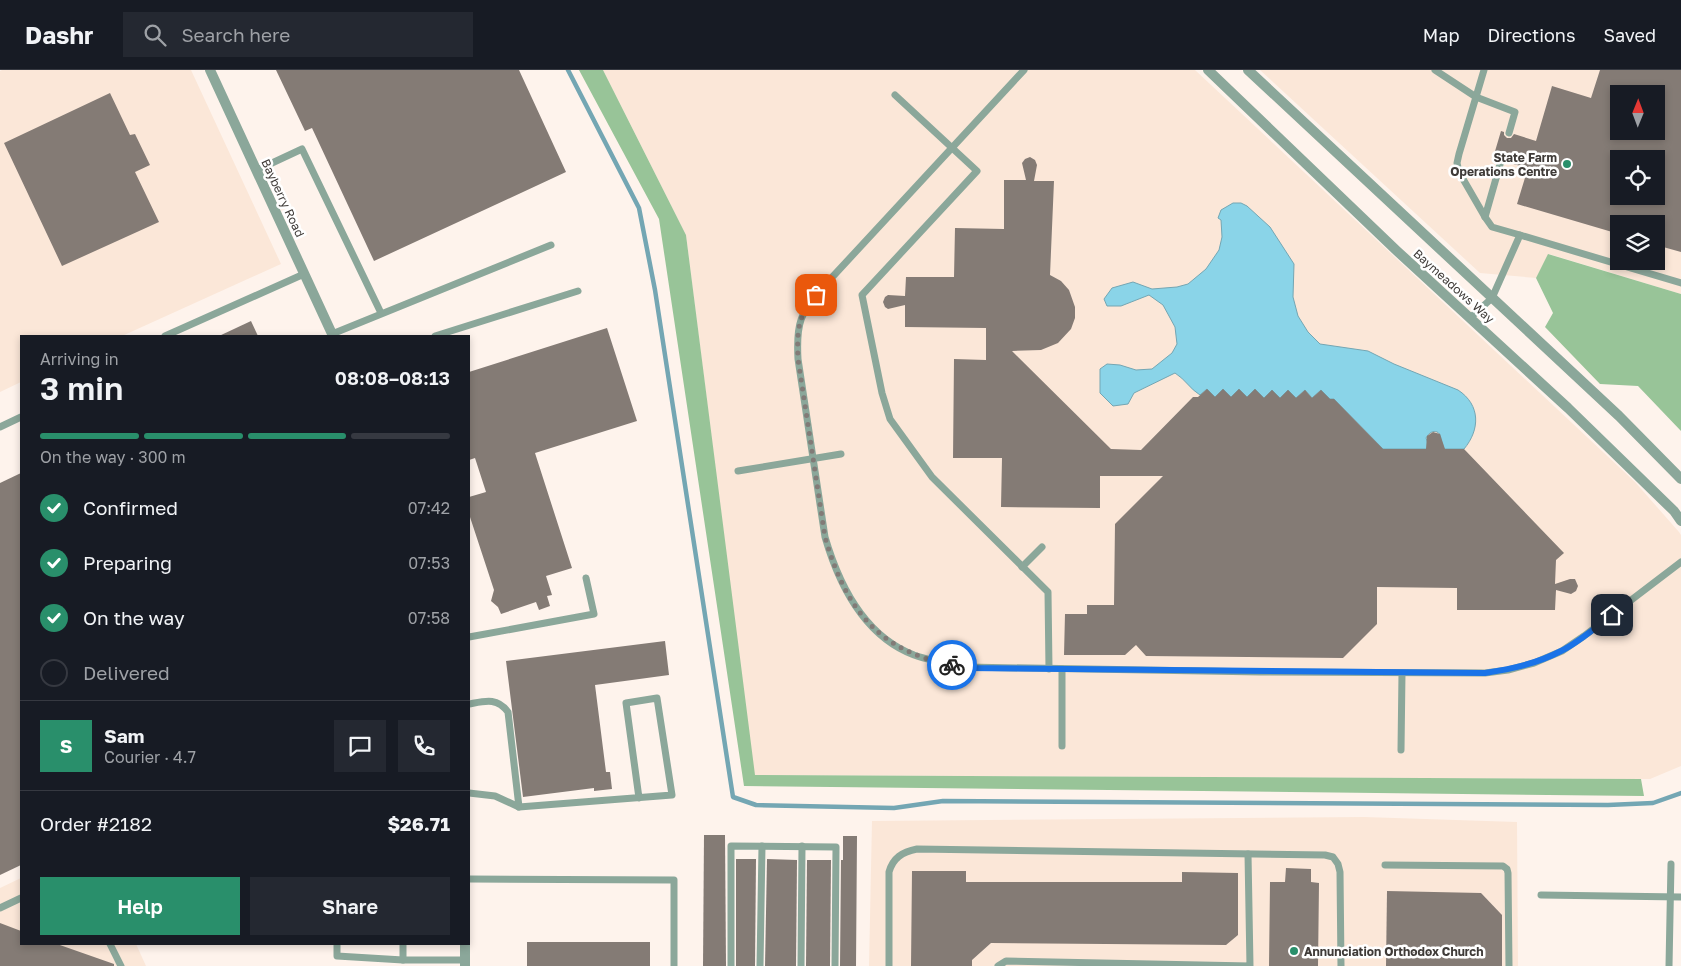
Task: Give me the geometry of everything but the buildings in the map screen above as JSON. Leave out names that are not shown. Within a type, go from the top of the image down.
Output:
[{"type":"street","name":"Bayberry Road","points":[[210,70],[333,335]]},
{"type":"street","name":"Baymeadows Way","points":[[1208,70],[1397,251],[1568,408],[1680,517]]},
{"type":"street","name":"Baymeadows Way","points":[[1248,70],[1619,416],[1681,479]]},
{"type":"street","points":[[465,945],[465,963]]},
{"type":"lane","points":[[1024,70],[813,298],[800,319],[797,338],[798,359],[825,537],[832,562],[842,586],[856,608],[872,626],[890,641],[905,650],[937,662],[966,668],[1485,673],[1508,670],[1534,663],[1562,651],[1681,562]]},
{"type":"lane","points":[[1435,70],[1476,97],[1515,112],[1510,133]]},
{"type":"lane","points":[[1484,70],[1457,163],[1459,172],[1492,227],[1681,283]]},
{"type":"lane","points":[[895,95],[977,170],[862,295],[882,393],[890,419],[932,478],[1048,592],[1049,669]]},
{"type":"lane","points":[[257,170],[302,149],[381,312]]},
{"type":"lane","points":[[1485,217],[1502,161]]},
{"type":"lane","points":[[1470,318],[1492,298],[1520,235]]},
{"type":"lane","points":[[333,335],[381,312],[551,245]]},
{"type":"lane","points":[[167,335],[304,274]]},
{"type":"lane","points":[[438,335],[578,291]]},
{"type":"lane","points":[[0,427],[20,417]]},
{"type":"lane","points":[[738,471],[841,454]]},
{"type":"lane","points":[[1022,567],[1042,547]]},
{"type":"lane","points":[[470,637],[594,614],[586,578]]},
{"type":"lane","points":[[1062,669],[1062,746]]},
{"type":"lane","points":[[1400,750],[1402,673]]},
{"type":"lane","points":[[470,794],[495,796],[519,807],[638,798],[672,795],[657,698],[626,703],[638,798]]},
{"type":"lane","points":[[470,704],[488,700],[503,705],[508,712],[519,807]]},
{"type":"lane","points":[[731,966],[731,846],[802,846],[836,847],[836,966]]},
{"type":"lane","points":[[760,966],[762,846]]},
{"type":"lane","points":[[801,966],[802,846]]},
{"type":"lane","points":[[889,966],[889,872],[892,863],[899,855],[917,849],[1325,855],[1332,857],[1338,864],[1340,872],[1341,966]]},
{"type":"lane","points":[[998,966],[1006,961],[1039,964],[1250,966],[1248,854]]},
{"type":"lane","points":[[1669,966],[1671,864]]},
{"type":"lane","points":[[1385,865],[1503,866],[1507,869],[1509,966]]},
{"type":"lane","points":[[470,879],[674,880],[674,966]]},
{"type":"lane","points":[[1541,895],[1681,896]]},
{"type":"lane","points":[[0,908],[20,898]]},
{"type":"lane","points":[[110,945],[121,966]]},
{"type":"lane","points":[[337,945],[337,956],[465,963]]},
{"type":"lane","points":[[403,945],[403,960]]},
{"type":"shaded area","points":[[191,70],[281,264],[124,335],[20,335],[20,382],[0,392],[0,71]]},
{"type":"shaded area","points":[[603,70],[1195,70],[1635,482],[1679,532],[1681,535],[1681,766],[1650,779],[754,775],[686,235]]},
{"type":"shaded area","points":[[1260,70],[1681,70],[1681,294],[1549,254],[1536,278],[1480,273]]},
{"type":"shaded area","points":[[1364,817],[1517,822],[1518,966],[869,966],[872,821]]},
{"type":"shaded area","points":[[20,878],[20,945],[136,945],[146,966],[0,966],[0,888]]},
{"type":"green space","points":[[579,70],[603,70],[686,235],[755,775],[1641,779],[1644,796],[744,786],[659,219]]},
{"type":"green space","points":[[1548,254],[1681,294],[1681,431],[1638,386],[1600,384],[1545,327],[1553,313],[1536,278]]},
{"type":"water","points":[[1233,203],[1241,203],[1247,206],[1270,227],[1294,264],[1293,297],[1298,316],[1308,332],[1320,344],[1368,351],[1394,364],[1458,390],[1466,396],[1471,403],[1476,418],[1473,434],[1464,449],[1438,449],[1441,438],[1440,434],[1435,431],[1426,438],[1430,449],[1383,449],[1334,399],[1330,399],[1321,390],[1312,398],[1305,390],[1296,398],[1288,390],[1280,398],[1272,390],[1264,398],[1255,389],[1247,397],[1239,389],[1231,397],[1223,389],[1215,397],[1207,389],[1200,395],[1175,373],[1134,393],[1128,404],[1113,406],[1100,393],[1100,369],[1107,364],[1120,365],[1136,370],[1152,369],[1172,353],[1177,344],[1175,327],[1163,305],[1149,295],[1121,306],[1107,306],[1104,299],[1112,288],[1133,282],[1152,289],[1188,284],[1206,269],[1219,250],[1222,237],[1221,220],[1218,218],[1221,210]]},
{"type":"waterway","points":[[568,70],[639,208],[655,290],[733,797],[756,805],[894,808],[943,801],[1608,805],[1653,803],[1681,793]]},
{"type":"way so far","points":[[816,295],[808,304],[800,319],[797,338],[798,359],[825,537],[832,562],[842,586],[856,608],[872,626],[890,641],[912,654],[952,665]]},
{"type":"place","name":"State Farm Operations Centre","points":[[1567,164]]},
{"type":"place","name":"Annunciation Orthodox Church","points":[[1294,951]]},
{"type":"route","points":[[952,665],[966,668],[1485,673],[1508,670],[1534,663],[1562,651],[1612,615]]}]
